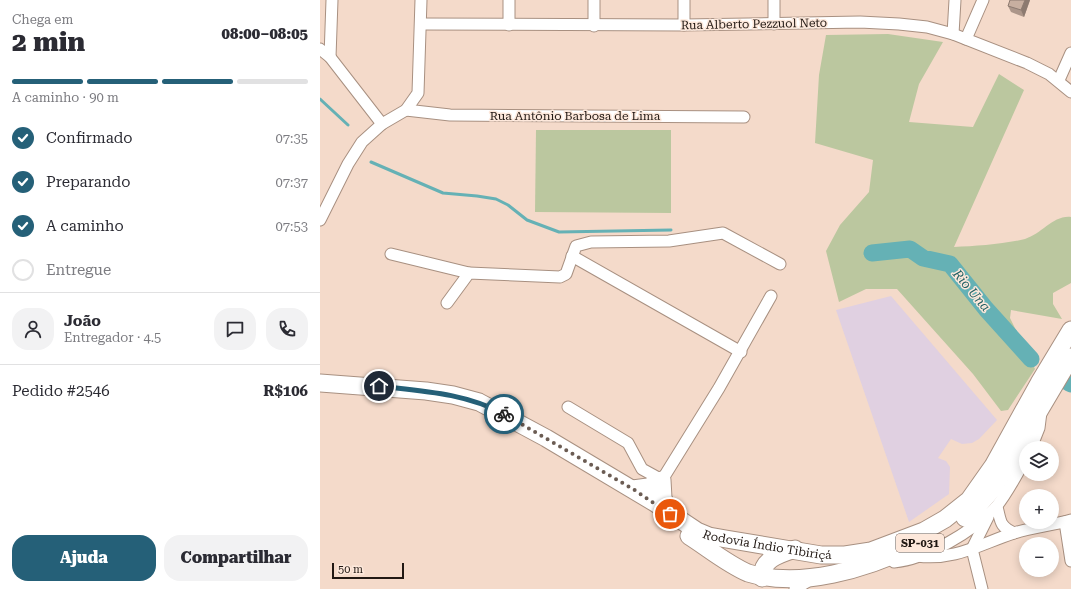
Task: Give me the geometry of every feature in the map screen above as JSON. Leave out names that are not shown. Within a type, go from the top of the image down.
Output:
[{"type":"highway","name":"Rodovia Índio Tibiriçá","points":[[320,383],[426,391],[453,395],[479,402],[546,438],[633,489],[697,531],[709,536],[821,554],[845,555],[871,550],[924,531],[960,508],[975,492],[993,466],[1039,383],[1071,330]]},
{"type":"highway","name":"Rodovia Índio Tibiriçá","points":[[320,392],[435,400],[485,414],[625,496],[762,583],[810,580],[854,571],[878,563],[944,531],[972,513],[997,482],[1071,356]]},
{"type":"highway","points":[[633,489],[641,489],[662,480],[663,498],[670,514]]},
{"type":"highway","points":[[762,583],[761,572],[770,560],[795,549]]},
{"type":"street","points":[[330,57],[332,0]]},
{"type":"street","points":[[320,220],[348,164],[362,142],[382,124],[406,110],[418,93],[421,0]]},
{"type":"street","points":[[509,0],[509,25]]},
{"type":"street","points":[[594,0],[594,26]]},
{"type":"street","points":[[684,0],[684,25]]},
{"type":"street","points":[[774,0],[774,24]]},
{"type":"street","points":[[953,34],[955,0]]},
{"type":"street","points":[[966,39],[983,0]]},
{"type":"street","name":"Rua Alberto Pezzuol Neto","points":[[421,24],[594,26],[860,22],[899,24],[953,34],[1027,63],[1059,80],[1071,92]]},
{"type":"street","points":[[320,50],[330,57],[382,124]]},
{"type":"street","points":[[1059,80],[1071,53]]},
{"type":"street","name":"Rua Antônio Barbosa de Lima","points":[[406,110],[450,116],[744,118]]},
{"type":"street","points":[[392,254],[469,273],[560,277],[566,274],[576,246],[591,242],[669,241],[723,233],[780,264]]},
{"type":"street","points":[[572,256],[741,352]]},
{"type":"street","points":[[447,303],[469,273]]},
{"type":"street","points":[[568,407],[628,443],[642,469],[662,480],[741,352],[771,296]]},
{"type":"street","points":[[1034,441],[1039,428],[1042,406]]},
{"type":"street","points":[[982,589],[972,550],[993,510],[1019,472]]},
{"type":"street","points":[[878,563],[897,561],[917,556],[942,545],[964,533],[993,510]]},
{"type":"street","points":[[993,510],[1005,529],[1014,533]]},
{"type":"street","points":[[917,556],[934,558],[972,550],[1014,533],[1068,521],[1071,560]]},
{"type":"street","points":[[795,589],[810,580]]},
{"type":"shaded area","points":[[891,296],[997,420],[979,439],[972,443],[962,444],[951,439],[938,458],[946,461],[950,467],[949,494],[909,522],[836,310]]},
{"type":"green space","points":[[888,34],[943,42],[919,84],[909,122],[973,127],[999,74],[1024,90],[954,247],[1025,239],[1031,237],[1059,219],[1071,217],[1071,283],[1053,293],[1053,304],[1062,319],[1011,310],[1010,318],[1035,369],[1008,410],[1001,411],[973,374],[897,289],[866,289],[839,302],[826,251],[840,225],[869,192],[873,160],[815,143],[819,75],[826,35]]},
{"type":"green space","points":[[536,130],[671,130],[671,213],[535,212]]},
{"type":"building","points":[[1010,0],[1025,0],[1021,10],[1008,6]]},
{"type":"waterway","points":[[320,99],[348,125]]},
{"type":"waterway","points":[[371,162],[443,193],[496,199],[508,205],[527,220],[559,232],[671,230]]},
{"type":"waterway","name":"Rio Una","points":[[872,253],[910,249],[923,258],[950,264],[986,309],[1031,359]]},
{"type":"way so far","points":[[504,414],[655,502],[670,514]]},
{"type":"route","points":[[379,386],[453,395],[479,402],[504,414]]}]
